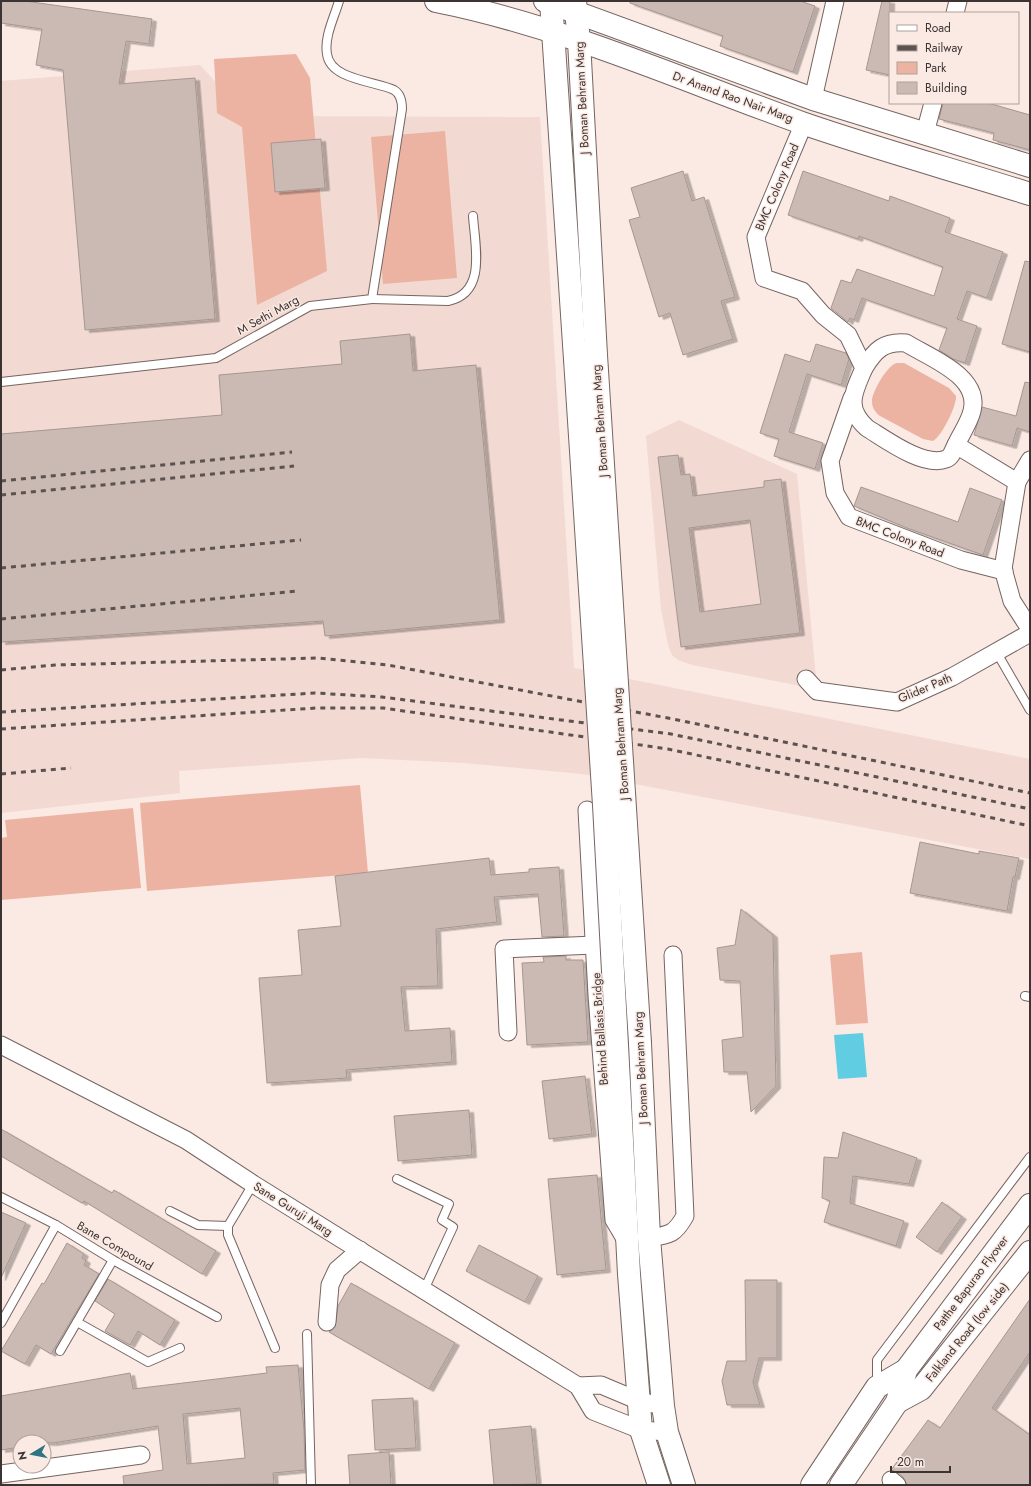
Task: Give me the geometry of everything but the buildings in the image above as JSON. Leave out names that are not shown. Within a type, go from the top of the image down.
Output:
[{"type":"main road","name":"Dr Anand Rao Nair Marg","points":[[436,1],[555,33],[804,123],[1030,194]]},
{"type":"main road","name":"J Boman Behram Marg","points":[[549,2],[555,33],[585,357],[640,1043],[649,1238],[663,1406],[667,1432],[683,1482]]},
{"type":"main road","points":[[549,2],[575,7],[813,99],[1030,166]]},
{"type":"main road","name":"J Boman Behram Marg","points":[[575,7],[579,41],[585,357],[604,805],[617,1046],[628,1244],[641,1430],[656,1485]]},
{"type":"main road","name":"Patthe Bapurao Flyover","points":[[909,1365],[1030,1205]]},
{"type":"main road","name":"Falkland Road (low side)","points":[[897,1402],[921,1389],[1030,1252]]},
{"type":"main road","points":[[812,1485],[877,1387],[909,1365]]},
{"type":"main road","points":[[841,1485],[897,1402],[909,1365]]},
{"type":"street","points":[[813,99],[835,1]]},
{"type":"street","points":[[955,12],[958,1]]},
{"type":"street","points":[[925,134],[933,104]]},
{"type":"street","name":"BMC Colony Road","points":[[804,123],[756,237],[764,278],[802,291],[823,316],[848,335],[864,368]]},
{"type":"street","name":"BMC Colony Road","points":[[852,398],[853,408],[861,423],[867,428],[917,457],[933,460],[947,459],[951,455],[968,422],[974,400],[972,390],[960,375],[906,343],[897,342],[887,344],[880,347],[872,354],[864,368],[852,398],[830,461],[835,493],[849,517],[961,560],[1004,571]]},
{"type":"street","points":[[956,444],[1017,482]]},
{"type":"street","points":[[1030,460],[1017,482],[1004,571],[1012,601],[1030,629]]},
{"type":"street","name":"Glider Path","points":[[806,679],[817,691],[897,702],[952,677],[997,653],[1030,633]]},
{"type":"street","name":"Behind Ballasis Bridge","points":[[587,810],[594,945],[614,1220],[628,1244]]},
{"type":"street","points":[[508,1032],[504,949],[594,945]]},
{"type":"street","points":[[649,1238],[665,1235],[678,1229],[685,1216],[673,955]]},
{"type":"street","name":"Sane Guruji Marg","points":[[1,1045],[186,1140],[253,1184],[578,1386],[593,1410],[641,1430],[667,1432]]},
{"type":"street","points":[[327,1322],[330,1285],[337,1270],[360,1250]]},
{"type":"street","points":[[578,1386],[601,1385],[639,1402],[663,1406]]},
{"type":"street","points":[[1,1474],[141,1455]]},
{"type":"street","points":[[656,1485],[683,1482]]},
{"type":"lane","points":[[339,1],[327,42],[327,56],[333,67],[350,77],[395,91],[401,99],[402,109],[372,299]]},
{"type":"lane","name":"M Sethi Marg","points":[[1,382],[216,358],[310,306],[372,299],[448,301],[458,299],[466,294],[472,285],[476,272],[473,216]]},
{"type":"lane","points":[[997,653],[1030,710]]},
{"type":"lane","points":[[877,1387],[877,1360],[1030,1157]]},
{"type":"lane","points":[[397,1179],[449,1204],[442,1220],[453,1227],[424,1290]]},
{"type":"lane","points":[[253,1184],[228,1226],[228,1235],[275,1348]]},
{"type":"lane","name":"Bane Compound","points":[[1,1197],[56,1225],[113,1260],[217,1317]]},
{"type":"lane","points":[[170,1211],[198,1226],[228,1226]]},
{"type":"lane","points":[[1,1323],[56,1225]]},
{"type":"lane","points":[[60,1352],[113,1260]]},
{"type":"lane","points":[[77,1322],[148,1362],[180,1348]]},
{"type":"lane","points":[[307,1334],[311,1485]]},
{"type":"shaded area","points":[[200,65],[247,116],[540,117],[574,668],[1030,759],[1030,859],[582,774],[464,763],[361,758],[179,771],[180,793],[1,813],[1,81]]},
{"type":"shaded area","points":[[679,420],[797,474],[817,689],[692,665],[678,660],[672,655],[668,645],[661,609],[646,436]]},
{"type":"green space","points":[[296,54],[310,78],[327,271],[257,305],[242,127],[217,113],[214,59]]},
{"type":"green space","points":[[445,131],[457,278],[383,284],[371,137]]},
{"type":"green space","points":[[897,363],[904,363],[949,388],[956,396],[954,406],[948,420],[941,433],[933,441],[923,439],[880,416],[873,408],[872,398],[877,386],[889,368]]},
{"type":"green space","points":[[360,785],[368,873],[147,891],[140,803]]},
{"type":"green space","points":[[133,808],[141,888],[1,900],[1,838],[7,837],[5,820]]},
{"type":"green space","points":[[862,952],[868,1023],[836,1025],[830,955]]},
{"type":"water","points":[[863,1033],[867,1077],[838,1079],[834,1035]]},
{"type":"railway","points":[[1,481],[292,452]]},
{"type":"railway","points":[[1,495],[294,466]]},
{"type":"railway","points":[[1,568],[301,540]]},
{"type":"railway","points":[[1,619],[298,591]]},
{"type":"railway","points":[[1,670],[55,665],[319,658],[388,665],[673,719],[1030,793]]},
{"type":"railway","points":[[1,712],[315,693],[382,697],[671,734],[1030,809]]},
{"type":"railway","points":[[1,729],[316,708],[383,708],[668,749],[1030,826]]},
{"type":"railway","points":[[1,774],[71,768]]}]
